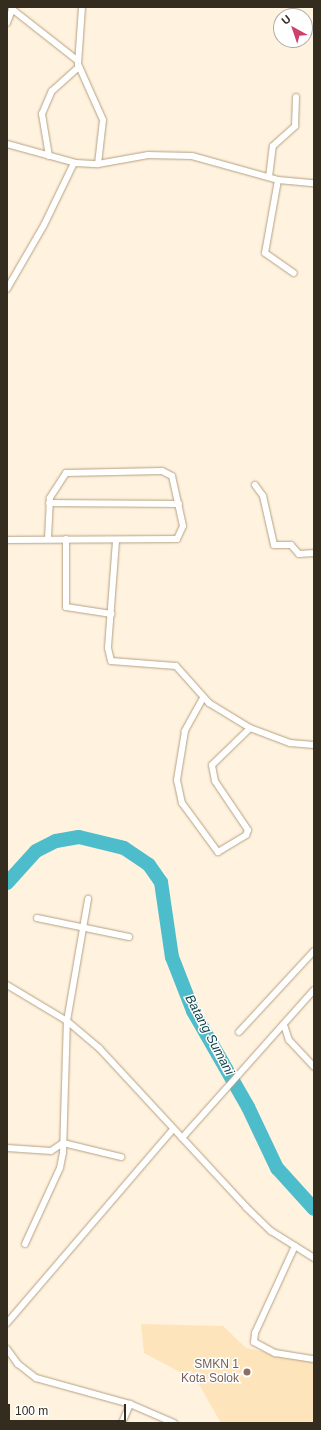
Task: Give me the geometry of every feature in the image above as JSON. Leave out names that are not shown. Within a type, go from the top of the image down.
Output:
[{"type":"street","points":[[49,156],[42,114],[52,91],[78,64],[82,7]]},
{"type":"street","points":[[7,23],[13,8],[78,64],[103,120],[98,164]]},
{"type":"street","points":[[269,177],[272,148],[296,123],[296,97]]},
{"type":"street","points":[[7,144],[74,163],[98,164],[148,155],[186,156],[278,180],[314,183]]},
{"type":"street","points":[[7,289],[44,225],[74,163]]},
{"type":"street","points":[[278,180],[265,253],[294,274]]},
{"type":"street","points":[[10,539],[29,538],[48,539],[116,541],[177,539],[184,526],[172,476],[162,471],[69,472],[63,476],[49,503],[48,539]]},
{"type":"street","points":[[255,485],[263,496],[274,545],[291,545],[299,554],[312,553]]},
{"type":"street","points":[[49,503],[179,504]]},
{"type":"street","points":[[66,539],[66,607],[111,614]]},
{"type":"street","points":[[116,541],[108,648],[111,661],[176,666],[203,698],[250,728],[290,743],[314,745]]},
{"type":"street","points":[[203,698],[185,731],[178,780],[182,803],[218,852],[246,835],[248,830],[215,781],[212,765],[250,728]]},
{"type":"street","points":[[25,1244],[60,1168],[63,1143],[67,1021],[88,899]]},
{"type":"street","points":[[37,918],[129,937]]},
{"type":"street","points":[[239,1032],[314,950]]},
{"type":"street","points":[[7,985],[67,1021],[99,1048],[251,1212],[295,1246],[314,1258]]},
{"type":"street","points":[[182,1138],[314,990]]},
{"type":"street","points":[[284,1025],[289,1040],[314,1068]]},
{"type":"street","points":[[7,1323],[173,1128]]},
{"type":"street","points":[[7,1148],[51,1151],[63,1143],[121,1157]]},
{"type":"street","points":[[295,1246],[257,1326],[254,1342],[275,1353],[314,1359]]},
{"type":"street","points":[[7,1349],[18,1364],[36,1378],[130,1404],[174,1423]]},
{"type":"street","points":[[122,1423],[130,1404]]},
{"type":"shaded area","name":"SMKN 1 Kota Solok","points":[[141,1324],[223,1326],[246,1348],[314,1363],[314,1423],[221,1423],[197,1381],[144,1353]]},
{"type":"waterway","name":"Batang Sumani","points":[[7,883],[36,851],[56,841],[79,837],[124,848],[149,865],[161,882],[172,957],[193,1011],[248,1107],[277,1168],[314,1209]]},
{"type":"place","name":"SMKN 1 Kota Solok","points":[[247,1372]]}]
